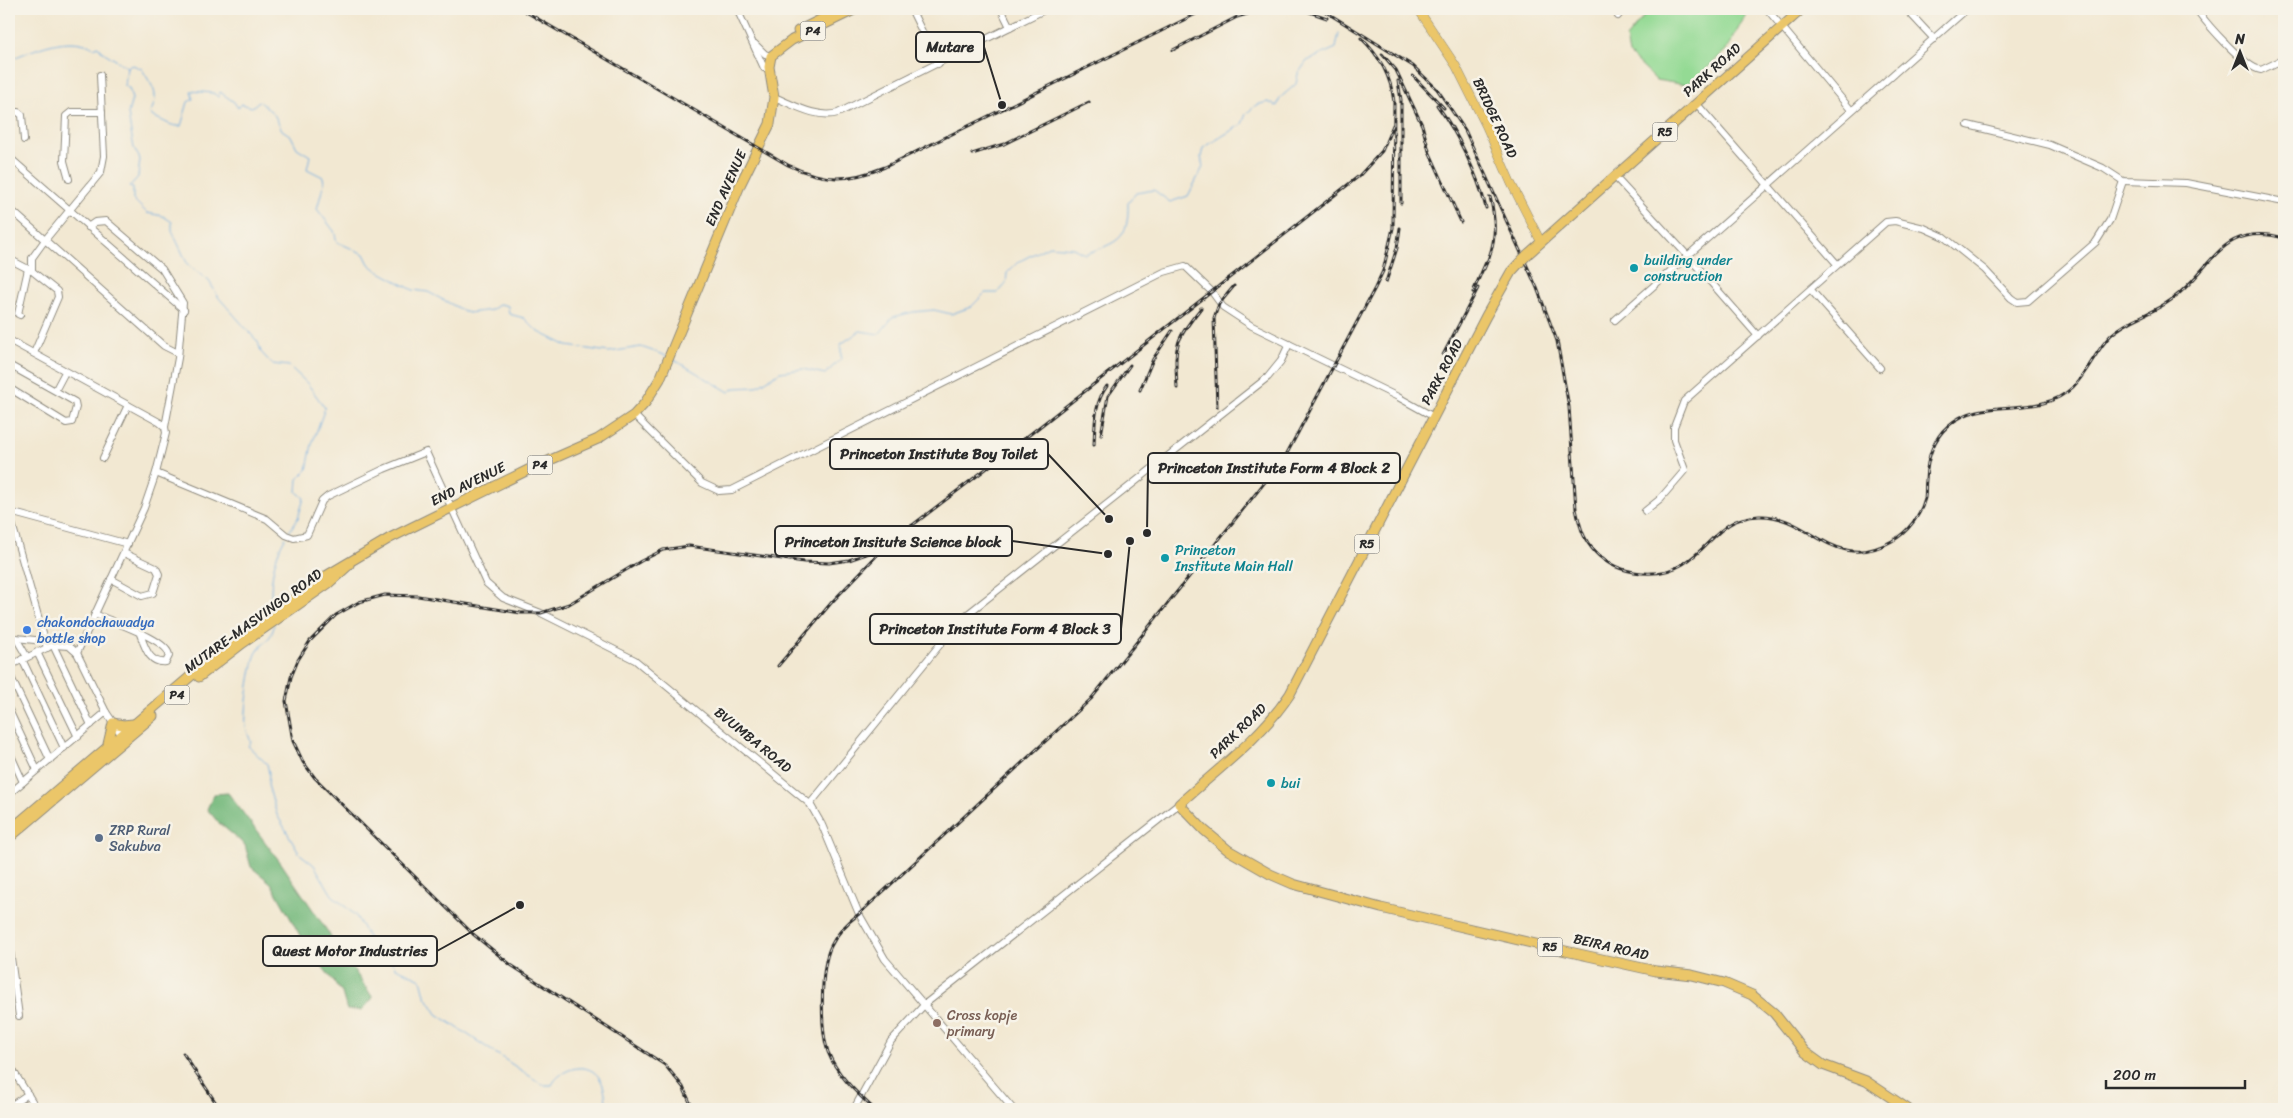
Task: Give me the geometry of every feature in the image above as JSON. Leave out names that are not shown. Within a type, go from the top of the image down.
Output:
[{"type":"highway","name":"P4","points":[[768,55],[777,42],[826,12],[842,9]]},
{"type":"highway","name":"P4","points":[[768,55],[786,43],[856,9]]},
{"type":"highway","name":"PARK ROAD","points":[[1179,804],[1260,732],[1281,707],[1311,655],[1507,279],[1525,257],[1541,242],[1802,9]]},
{"type":"highway","name":"END AVENUE","points":[[679,333],[681,322],[727,203],[766,121],[770,102],[764,68],[768,55]]},
{"type":"highway","name":"END AVENUE","points":[[390,538],[598,439],[634,415],[653,392],[666,365],[670,351],[741,183],[770,124],[774,97],[768,55]]},
{"type":"highway","name":"MUTARE-MASVINGO ROAD","points":[[9,830],[107,747],[123,737],[133,724],[239,638],[319,580],[390,538]]},
{"type":"highway","name":"MUTARE-MASVINGO ROAD","points":[[9,838],[123,737],[209,669],[341,574],[352,561]]},
{"type":"highway","points":[[107,747],[113,723],[133,724]]},
{"type":"highway","name":"BEIRA ROAD","points":[[1179,804],[1204,830],[1228,850],[1270,874],[1293,884],[1381,908],[1570,952],[1656,971],[1692,975],[1724,983],[1752,995],[1774,1013],[1805,1052],[1823,1065],[1847,1076],[1866,1081],[1908,1109]]},
{"type":"main road","name":"BRIDGE ROAD","points":[[1418,9],[1456,66],[1541,242]]},
{"type":"street","name":"END AVENUE","points":[[737,9],[764,68]]},
{"type":"street","points":[[911,9],[938,64]]},
{"type":"street","points":[[1001,9],[1010,27]]},
{"type":"street","points":[[774,97],[820,115],[838,114],[1046,9]]},
{"type":"street","points":[[1618,16],[1623,9]]},
{"type":"street","points":[[1767,9],[1851,110]]},
{"type":"street","points":[[1906,9],[1934,39]]},
{"type":"street","points":[[1615,320],[1967,9]]},
{"type":"street","points":[[2196,9],[2218,35],[2251,67],[2261,70],[2284,59]]},
{"type":"street","name":"END AVENUE","points":[[750,39],[768,55]]},
{"type":"street","points":[[20,315],[18,314],[32,258],[44,240],[101,172],[104,156],[100,75]]},
{"type":"street","points":[[1696,103],[1837,264]]},
{"type":"street","points":[[9,112],[18,112],[22,115],[24,140]]},
{"type":"street","points":[[70,179],[64,161],[66,116],[71,112],[102,112]]},
{"type":"street","points":[[1968,125],[2050,145],[2103,168],[2124,181],[2186,184],[2284,202]]},
{"type":"street","points":[[9,157],[184,310]]},
{"type":"street","points":[[1615,177],[1688,255],[1758,336]]},
{"type":"street","points":[[1645,511],[1660,499],[1685,470],[1674,440],[1674,427],[1684,401],[1886,222],[1896,221],[1924,228],[1944,237],[1985,270],[2011,298],[2017,302],[2028,301],[2096,242],[2110,220],[2124,181]]},
{"type":"street","points":[[9,208],[164,346],[178,353]]},
{"type":"street","points":[[77,653],[128,544],[156,473],[166,439],[164,427],[184,310],[183,303],[162,269],[106,221],[95,222],[88,227]]},
{"type":"street","points":[[9,259],[30,270],[53,286],[58,294],[34,353]]},
{"type":"street","points":[[634,415],[702,483],[719,491],[732,490],[1164,272],[1180,266],[1190,269],[1212,292],[1223,307],[1252,326],[1434,417]]},
{"type":"street","points":[[1811,290],[1880,368]]},
{"type":"street","points":[[9,340],[159,422],[164,427]]},
{"type":"street","points":[[810,804],[960,620],[1268,377],[1281,361],[1289,344]]},
{"type":"street","points":[[9,365],[56,389],[76,403],[71,423],[66,423],[9,388]]},
{"type":"street","points":[[56,389],[65,372]]},
{"type":"street","points":[[102,458],[128,405]]},
{"type":"street","name":"BVUMBA ROAD","points":[[156,473],[267,519],[286,535],[294,538],[307,535],[318,508],[328,496],[384,469],[426,452],[486,583],[497,594],[541,613],[635,660],[810,804],[822,825],[859,914],[874,942],[893,968],[1013,1109]]},
{"type":"street","points":[[11,515],[128,544]]},
{"type":"street","points":[[9,531],[11,515]]},
{"type":"street","points":[[11,515],[44,640],[50,647],[91,725]]},
{"type":"street","points":[[111,579],[142,596],[153,593],[159,574],[156,568],[124,553]]},
{"type":"street","points":[[94,614],[149,636],[166,648],[169,656],[166,662],[159,663],[154,660],[140,634]]},
{"type":"street","points":[[12,637],[44,640]]},
{"type":"street","points":[[12,637],[25,658],[64,748]]},
{"type":"street","points":[[9,666],[50,647],[69,646],[77,653],[106,712],[123,737]]},
{"type":"street","points":[[37,652],[78,737]]},
{"type":"street","points":[[9,673],[50,760]]},
{"type":"street","points":[[9,710],[37,770]]},
{"type":"street","points":[[9,793],[106,712]]},
{"type":"street","points":[[9,751],[23,782]]},
{"type":"street","points":[[854,1109],[890,1041],[925,1004],[960,974],[1010,939],[1179,804]]},
{"type":"street","points":[[9,943],[19,1016]]},
{"type":"street","points":[[9,1064],[37,1109]]},
{"type":"street","points":[[9,1107],[28,1094]]},
{"type":"green space","points":[[1650,9],[1742,9],[1747,13],[1727,49],[1696,79],[1686,85],[1656,80],[1629,54],[1626,38]]},
{"type":"green space","points":[[228,793],[281,863],[373,998],[362,1010],[347,1010],[342,993],[302,939],[271,883],[251,867],[245,845],[218,822],[207,809],[214,794]]},
{"type":"waterway","points":[[1354,13],[1366,9]]},
{"type":"waterway","points":[[673,359],[729,392],[735,388],[756,387],[780,372],[803,369],[825,374],[841,359],[841,344],[860,331],[879,334],[893,317],[913,312],[934,310],[951,314],[971,307],[985,293],[998,293],[1006,284],[1007,273],[1018,262],[1049,246],[1073,248],[1085,254],[1106,246],[1119,238],[1124,232],[1128,215],[1128,203],[1136,193],[1154,190],[1170,202],[1188,196],[1203,167],[1201,157],[1203,148],[1242,124],[1246,114],[1256,105],[1268,102],[1277,106],[1280,98],[1296,84],[1298,74],[1307,61],[1336,48],[1339,33]]},
{"type":"waterway","points":[[9,60],[40,48],[74,42],[94,48],[98,46],[103,52],[127,67],[125,86],[129,88],[132,99],[128,113],[134,148],[140,159],[138,177],[129,187],[133,188],[133,199],[147,213],[163,216],[172,222],[172,231],[188,265],[209,281],[219,298],[258,342],[261,352],[272,364],[289,366],[307,383],[325,408],[312,444],[307,470],[298,479],[297,492],[304,498],[298,518],[289,532]]},
{"type":"waterway","points":[[127,67],[133,65],[142,69],[152,86],[155,100],[150,113],[153,117],[174,125],[181,126],[188,102],[193,99],[191,91],[213,93],[219,97],[220,92],[234,102],[238,108],[241,104],[252,107],[259,101],[274,114],[282,130],[291,136],[297,148],[310,156],[307,169],[323,177],[324,183],[317,209],[334,231],[337,242],[364,254],[369,264],[378,271],[413,290],[428,292],[468,313],[492,310],[500,304],[508,306],[509,314],[524,318],[537,331],[567,346],[609,352],[641,347],[667,356]]},
{"type":"waterway","points":[[272,609],[273,572],[277,554],[285,538]]},
{"type":"waterway","points":[[274,625],[272,634],[258,650],[252,668],[246,712],[246,727],[251,742],[248,746],[267,764],[269,773],[268,785],[277,815],[300,854],[314,865],[332,895],[356,916],[373,946],[391,961],[396,968],[421,979],[425,995],[437,1014],[543,1085],[552,1085],[560,1075],[573,1069],[580,1068],[593,1071],[604,1088],[606,1097],[605,1109]]},
{"type":"railway","points":[[521,9],[788,165],[813,175],[836,178],[859,175],[885,167],[1206,9]]},
{"type":"railway","points":[[1173,50],[1237,17],[1264,9]]},
{"type":"railway","points":[[1301,9],[1327,18]]},
{"type":"railway","points":[[1321,9],[1413,66],[1437,89],[1465,130],[1537,288],[1557,341],[1569,407],[1576,509],[1583,534],[1591,547],[1600,556],[1622,569],[1634,572],[1660,572],[1672,569],[1693,557],[1725,527],[1745,518],[1759,516],[1777,518],[1793,524],[1837,548],[1854,551],[1871,550],[1898,538],[1920,511],[1925,498],[1931,450],[1938,437],[1948,426],[1962,417],[1977,411],[2027,406],[2044,403],[2059,397],[2073,387],[2111,335],[2118,329],[2171,300],[2185,288],[2219,251],[2231,242],[2245,236],[2262,235],[2284,238]]},
{"type":"railway","points":[[874,1109],[842,1076],[832,1060],[825,1042],[822,999],[823,983],[827,956],[833,941],[847,924],[1091,699],[1285,457],[1383,271],[1393,228],[1394,102],[1393,93],[1384,67],[1361,38]]},
{"type":"railway","points":[[1382,54],[1396,70],[1422,125],[1429,151],[1461,222]]},
{"type":"railway","points":[[1413,76],[1444,108]]},
{"type":"railway","points":[[1398,81],[1401,100],[1401,203]]},
{"type":"railway","points":[[972,154],[1004,144],[1089,102]]},
{"type":"railway","points":[[1437,105],[1466,154],[1478,182],[1486,208]]},
{"type":"railway","points":[[693,1109],[683,1087],[665,1065],[511,965],[473,934],[315,778],[303,762],[293,741],[286,701],[291,677],[298,660],[310,641],[336,615],[359,602],[385,595],[418,596],[521,613],[541,613],[569,604],[663,550],[689,546],[804,562],[829,563],[849,560],[869,553],[914,524],[982,472],[1359,176],[1382,151],[1393,125]]},
{"type":"railway","points":[[1484,269],[1491,251],[1494,234],[1494,216],[1490,197]]},
{"type":"railway","points":[[1386,282],[1397,248],[1400,228]]},
{"type":"railway","points":[[1473,292],[1486,262]]},
{"type":"railway","points":[[1217,407],[1214,318],[1219,304],[1234,286]]},
{"type":"railway","points":[[1443,355],[1478,288]]},
{"type":"railway","points":[[1177,388],[1176,353],[1178,345],[1185,329],[1201,308]]},
{"type":"railway","points":[[1140,390],[1153,359],[1172,331]]},
{"type":"railway","points":[[1101,435],[1108,396],[1130,365]]},
{"type":"railway","points":[[1094,445],[1097,407],[1107,386]]},
{"type":"railway","points":[[778,666],[832,602],[883,549]]},
{"type":"railway","points":[[183,1053],[220,1109]]},
{"type":"place","name":"Mutare","points":[[1002,105]]},
{"type":"place","name":"building under construction","points":[[1634,268]]},
{"type":"place","name":"Princeton Institute Boy Toilet","points":[[1109,519]]},
{"type":"place","name":"Princeton Institute Form 4 Block 2","points":[[1147,533]]},
{"type":"place","name":"Princeton Institute Form 4 Block 3","points":[[1130,541]]},
{"type":"place","name":"Princeton Insitute Science block","points":[[1108,554]]},
{"type":"place","name":"Princeton Institute Main Hall","points":[[1165,558]]},
{"type":"place","name":"chakondochawadya bottle shop","points":[[27,630]]},
{"type":"place","name":"bui","points":[[1271,783]]},
{"type":"place","name":"ZRP Rural Sakubva","points":[[99,838]]},
{"type":"place","name":"Quest Motor Industries","points":[[520,905]]},
{"type":"place","name":"Cross kopje primary","points":[[937,1023]]}]
